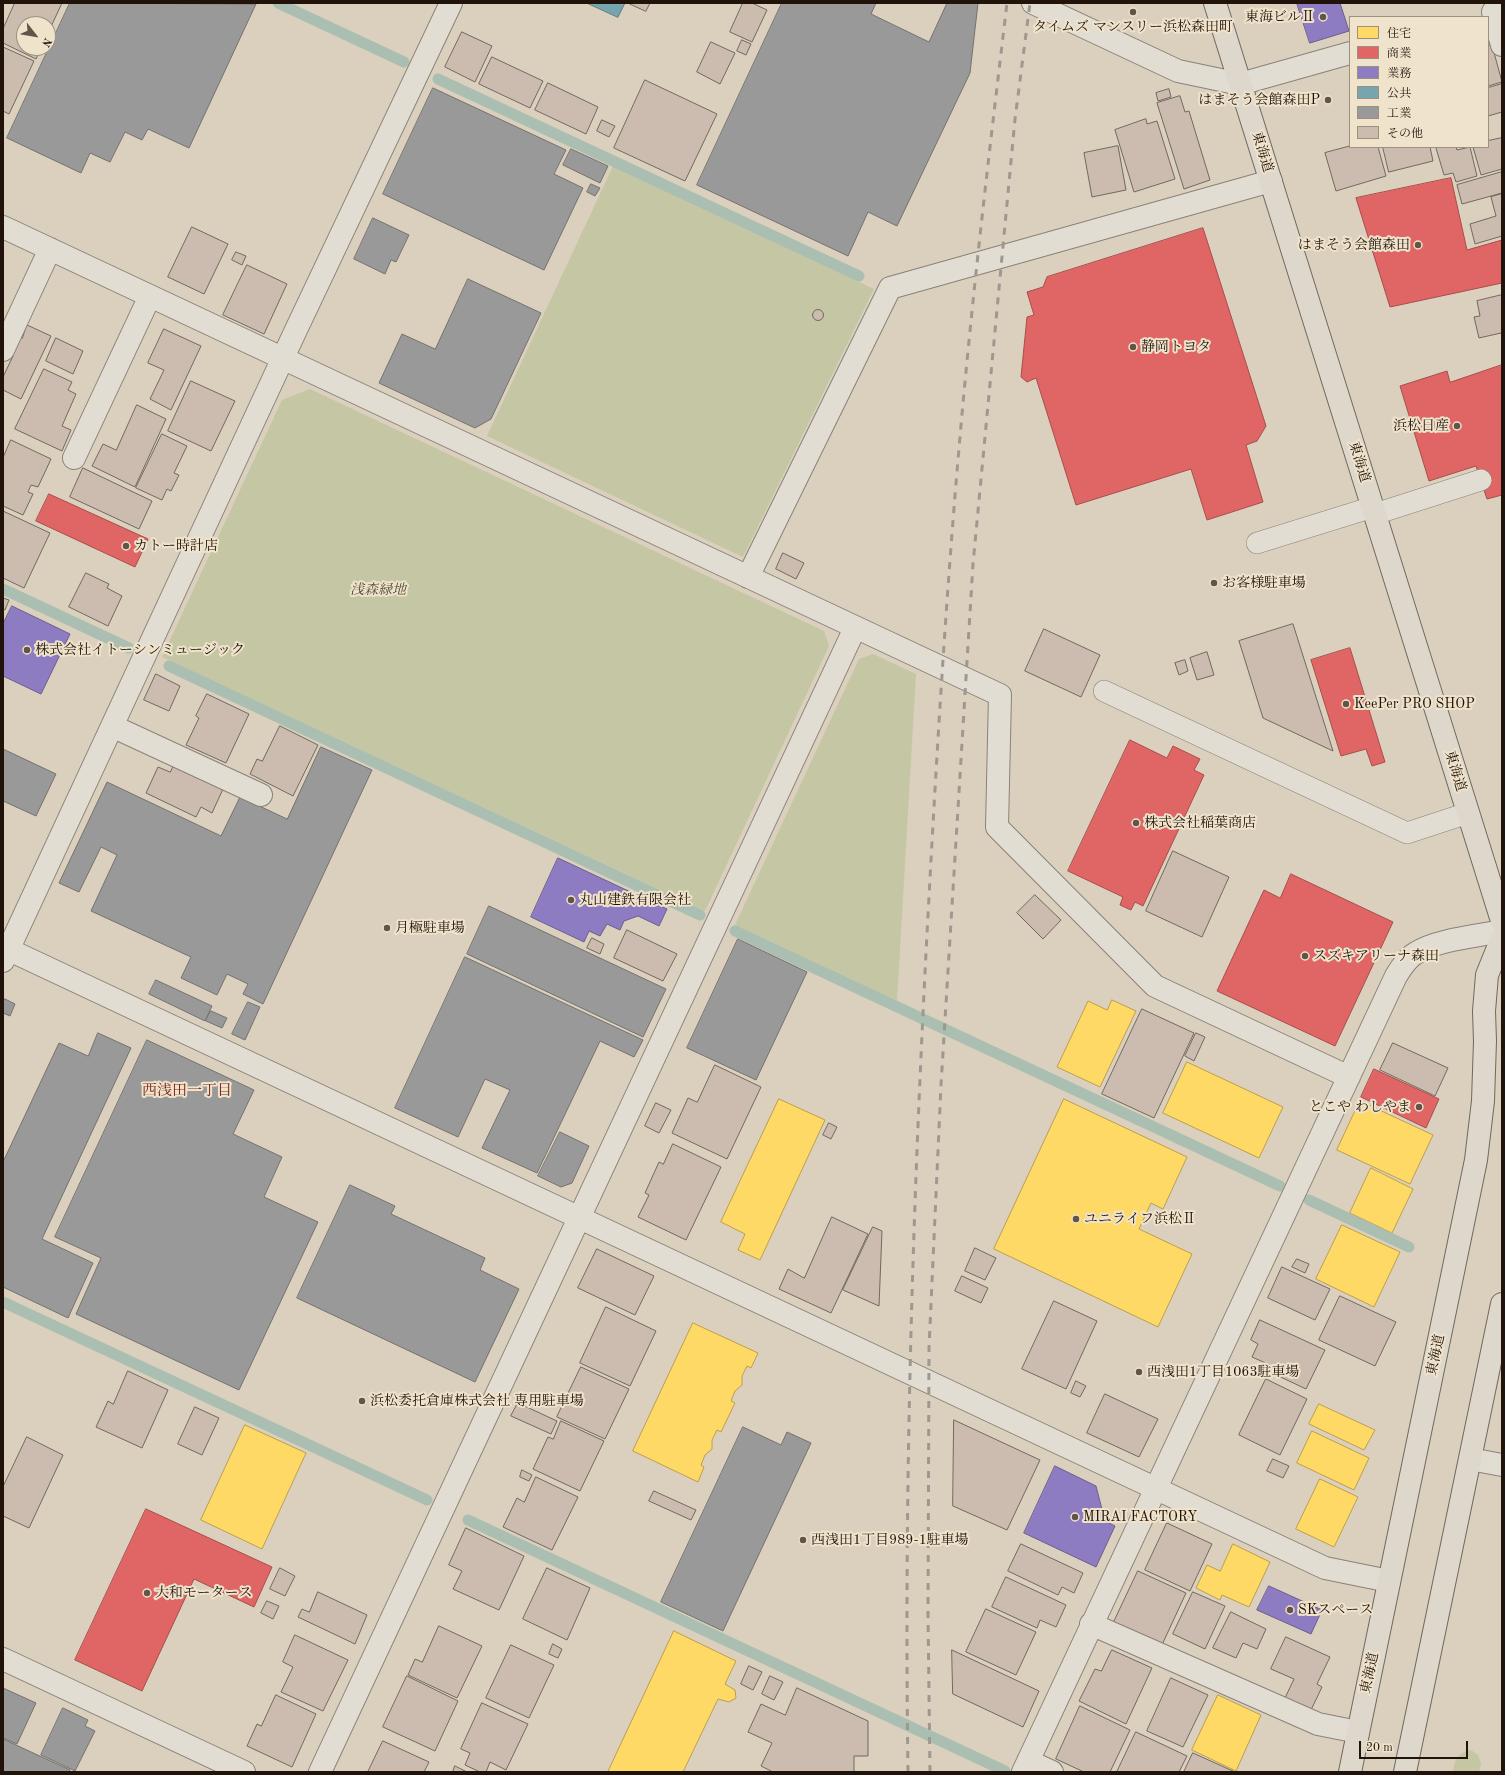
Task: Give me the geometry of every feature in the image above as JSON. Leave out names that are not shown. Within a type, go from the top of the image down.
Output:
[{"type":"highway","name":"東海道","points":[[1215,3],[1502,920]]},
{"type":"highway","name":"東海道","points":[[1350,1772],[1476,1160],[1483,1101],[1485,1041],[1484,1011],[1487,975],[1502,938]]},
{"type":"highway","points":[[1405,1772],[1502,1304]]},
{"type":"street","points":[[451,3],[282,359],[112,726],[5,952],[579,1218],[1325,1568],[1389,1581]]},
{"type":"street","points":[[1033,3],[1178,71],[1240,84],[1349,53]]},
{"type":"street","points":[[1490,13],[1502,45]]},
{"type":"street","points":[[748,577],[890,288],[1271,181]]},
{"type":"street","points":[[3,227],[1000,695],[997,827],[1156,986],[1349,1077]]},
{"type":"street","points":[[3,350],[50,250]]},
{"type":"street","points":[[74,458],[150,296]]},
{"type":"street","points":[[320,1772],[855,628]]},
{"type":"street","points":[[112,726],[261,795]]},
{"type":"street","points":[[1052,1772],[1025,1766],[1396,976],[1404,964],[1414,954],[1428,947],[1502,931]]},
{"type":"street","points":[[1470,1459],[1502,1465]]},
{"type":"street","points":[[1091,1624],[1318,1724],[1358,1732]]},
{"type":"street","points":[[3,1659],[244,1772]]},
{"type":"lane","points":[[1257,543],[1481,480]]},
{"type":"lane","points":[[1104,691],[1407,833],[1468,813]]},
{"type":"green space","points":[[613,166],[874,289],[743,557],[487,436]]},
{"type":"green space","name":"浅森緑地","points":[[310,389],[824,631],[829,646],[705,911],[162,657],[282,400]]},
{"type":"green space","points":[[873,654],[916,674],[897,1001],[735,925],[859,659]]},
{"type":"green space","points":[[1471,1750],[1478,1755],[1481,1764],[1479,1772],[1453,1772],[1458,1757],[1466,1751]]},
{"type":"building: 住宅","points":[[1112,1000],[1136,1011],[1100,1087],[1057,1067],[1088,1001],[1107,1010]]},
{"type":"building: 住宅","points":[[1187,1062],[1283,1107],[1259,1158],[1163,1113]]},
{"type":"building: 住宅","points":[[779,1099],[825,1120],[760,1260],[738,1250],[745,1234],[721,1222]]},
{"type":"building: 住宅","name":"ユニライフ浜松Ⅱ","points":[[1064,1099],[1187,1157],[1163,1209],[1151,1203],[1139,1229],[1192,1254],[1158,1327],[994,1249]]},
{"type":"building: 住宅","points":[[1360,1101],[1433,1135],[1410,1184],[1337,1150]]},
{"type":"building: 住宅","points":[[1371,1168],[1413,1189],[1392,1233],[1350,1213]]},
{"type":"building: 住宅","points":[[1342,1225],[1400,1252],[1374,1307],[1316,1279]]},
{"type":"building: 住宅","points":[[693,1323],[758,1353],[751,1368],[747,1366],[742,1376],[742,1385],[735,1391],[731,1401],[735,1403],[721,1432],[717,1430],[712,1440],[712,1449],[705,1455],[701,1465],[704,1467],[698,1482],[633,1451]]},
{"type":"building: 住宅","points":[[1319,1404],[1375,1430],[1364,1450],[1309,1424]]},
{"type":"building: 住宅","points":[[245,1425],[306,1453],[262,1549],[201,1520]]},
{"type":"building: 住宅","points":[[1312,1431],[1369,1458],[1354,1490],[1297,1463]]},
{"type":"building: 住宅","points":[[1320,1479],[1358,1497],[1334,1547],[1296,1529]]},
{"type":"building: 住宅","points":[[1233,1544],[1270,1562],[1249,1607],[1222,1595],[1220,1600],[1196,1588],[1207,1565],[1220,1571]]},
{"type":"building: 住宅","points":[[674,1631],[736,1661],[725,1684],[735,1690],[736,1698],[729,1702],[718,1699],[683,1772],[608,1772]]},
{"type":"building: 住宅","points":[[1218,1695],[1261,1715],[1236,1771],[1192,1750]]},
{"type":"building: 商業","name":"はまそう会館森田","points":[[1451,178],[1467,250],[1502,240],[1502,283],[1390,307],[1356,198]]},
{"type":"building: 商業","name":"静岡トヨタ","points":[[1203,228],[1266,426],[1257,441],[1246,445],[1263,502],[1207,520],[1191,469],[1076,505],[1036,378],[1027,382],[1021,377],[1027,317],[1034,315],[1027,292],[1043,287],[1047,277]]},
{"type":"building: 商業","name":"浜松日産","points":[[1502,365],[1502,495],[1487,499],[1476,466],[1429,481],[1400,386],[1447,371],[1450,382]]},
{"type":"building: 商業","points":[[49,494],[148,539],[135,567],[36,521]]},
{"type":"building: 商業","name":"KeePer PRO SHOP","points":[[1350,648],[1385,762],[1372,766],[1366,749],[1341,756],[1311,660]]},
{"type":"building: 商業","name":"株式会社稲葉商店","points":[[1130,740],[1167,758],[1173,746],[1200,759],[1194,770],[1204,775],[1143,906],[1135,902],[1131,910],[1120,905],[1123,897],[1068,871]]},
{"type":"building: 商業","name":"スズキアリーナ森田","points":[[1291,874],[1393,922],[1335,1046],[1217,991],[1264,890],[1280,898]]},
{"type":"building: 商業","points":[[1374,1069],[1439,1099],[1426,1128],[1361,1097]]},
{"type":"building: 商業","name":"大和モータース","points":[[146,1509],[272,1567],[254,1607],[194,1579],[142,1691],[75,1660]]},
{"type":"building: 業務","name":"東海ビルⅡ","points":[[1297,3],[1340,3],[1349,31],[1310,43]]},
{"type":"building: 業務","points":[[12,606],[70,634],[41,694],[3,676],[3,624]]},
{"type":"building: 業務","points":[[558,858],[667,909],[659,926],[638,916],[624,921],[620,930],[607,924],[600,936],[589,931],[584,942],[531,917]]},
{"type":"building: 業務","points":[[1055,1466],[1096,1486],[1105,1521],[1115,1526],[1096,1567],[1024,1533]]},
{"type":"building: 業務","name":"SKスペース","points":[[1269,1586],[1322,1610],[1311,1634],[1257,1610]]},
{"type":"building: 公共","points":[[587,3],[625,3],[618,17]]},
{"type":"building: 工業","points":[[70,3],[256,4],[189,148],[148,129],[142,140],[125,132],[110,162],[90,153],[81,173],[7,138],[45,56],[56,56],[56,33]]},
{"type":"building: 工業","points":[[782,3],[876,3],[871,14],[929,42],[947,3],[978,3],[970,73],[897,226],[868,212],[848,256],[697,185]]},
{"type":"building: 工業","points":[[433,88],[566,150],[554,174],[583,188],[544,270],[383,194]]},
{"type":"building: 工業","points":[[571,149],[608,166],[600,183],[563,165]]},
{"type":"building: 工業","points":[[591,184],[600,188],[595,196],[587,192]]},
{"type":"building: 工業","points":[[373,218],[409,235],[396,262],[391,260],[385,274],[354,259]]},
{"type":"building: 工業","points":[[468,279],[541,313],[491,419],[475,428],[379,383],[402,334],[435,349]]},
{"type":"building: 工業","points":[[321,747],[372,770],[263,1004],[243,994],[248,984],[227,974],[217,995],[181,978],[191,957],[91,911],[117,855],[101,847],[79,892],[59,883],[107,782],[221,836],[240,797],[287,819]]},
{"type":"building: 工業","points":[[3,749],[56,774],[36,816],[3,801]]},
{"type":"building: 工業","points":[[489,906],[666,989],[643,1037],[467,954]]},
{"type":"building: 工業","points":[[738,939],[807,972],[756,1080],[687,1048]]},
{"type":"building: 工業","points":[[465,957],[643,1040],[634,1057],[600,1041],[537,1173],[482,1148],[510,1090],[485,1079],[458,1137],[395,1108]]},
{"type":"building: 工業","points":[[156,980],[212,1006],[205,1021],[149,994]]},
{"type":"building: 工業","points":[[5,999],[15,1004],[10,1016],[3,1013],[3,1003]]},
{"type":"building: 工業","points":[[248,1002],[260,1007],[245,1040],[232,1034]]},
{"type":"building: 工業","points":[[211,1011],[227,1018],[222,1028],[206,1021]]},
{"type":"building: 工業","points":[[98,1033],[131,1048],[42,1239],[93,1263],[68,1318],[3,1287],[3,1162],[59,1043],[88,1056]]},
{"type":"building: 工業","points":[[147,1040],[254,1090],[233,1134],[282,1157],[264,1197],[318,1222],[239,1390],[76,1314],[101,1258],[55,1237]]},
{"type":"building: 工業","points":[[560,1132],[589,1146],[572,1183],[561,1187],[538,1176]]},
{"type":"building: 工業","points":[[350,1185],[395,1206],[391,1214],[485,1258],[480,1270],[519,1289],[475,1382],[297,1298]]},
{"type":"building: 工業","points":[[743,1427],[781,1445],[787,1432],[811,1443],[723,1631],[661,1602]]},
{"type":"building: 工業","points":[[3,1688],[36,1703],[17,1744],[3,1738]]},
{"type":"building: 工業","points":[[63,1708],[88,1720],[85,1726],[95,1731],[75,1771],[41,1755]]},
{"type":"building: 工業","points":[[3,1739],[70,1770],[69,1772],[3,1772]]},
{"type":"building: その他","points":[[15,3],[62,3],[56,16],[16,16],[16,49],[3,43],[3,29]]},
{"type":"building: その他","points":[[628,3],[650,3],[646,11]]},
{"type":"building: その他","points":[[743,3],[752,3],[767,10],[752,42],[730,32]]},
{"type":"building: その他","points":[[462,32],[492,46],[475,82],[445,67]]},
{"type":"building: その他","points":[[742,40],[751,44],[746,55],[737,51]]},
{"type":"building: その他","points":[[711,42],[735,53],[720,84],[697,72]]},
{"type":"building: その他","points":[[1492,45],[1502,82],[1489,86],[1489,46]]},
{"type":"building: その他","points":[[3,47],[16,53],[16,56],[23,56],[34,61],[9,114],[3,111]]},
{"type":"building: その他","points":[[30,56],[37,56],[36,59]]},
{"type":"building: その他","points":[[492,57],[543,81],[530,108],[479,84]]},
{"type":"building: その他","points":[[645,80],[717,114],[685,181],[614,148]]},
{"type":"building: その他","points":[[548,83],[598,107],[586,134],[535,110]]},
{"type":"building: その他","points":[[1502,84],[1502,112],[1489,116],[1489,88]]},
{"type":"building: その他","points":[[1169,89],[1171,97],[1158,101],[1156,93]]},
{"type":"building: その他","points":[[1180,96],[1185,112],[1189,111],[1210,180],[1184,189],[1157,103]]},
{"type":"building: その他","points":[[1146,119],[1147,124],[1157,121],[1175,179],[1134,192],[1115,130]]},
{"type":"building: その他","points":[[602,120],[615,126],[609,137],[597,131]]},
{"type":"building: その他","points":[[1502,138],[1502,169],[1481,175],[1473,148],[1489,148],[1489,141]]},
{"type":"building: その他","points":[[1118,146],[1126,190],[1092,197],[1084,153]]},
{"type":"building: その他","points":[[1349,146],[1349,148],[1378,148],[1386,176],[1336,191],[1325,153]]},
{"type":"building: その他","points":[[1383,148],[1430,148],[1433,161],[1389,172]]},
{"type":"building: その他","points":[[1436,148],[1456,148],[1457,150],[1470,148],[1477,176],[1456,182],[1453,173],[1444,175]]},
{"type":"building: その他","points":[[1502,172],[1502,193],[1462,204],[1457,185]]},
{"type":"building: その他","points":[[1502,194],[1502,236],[1475,244],[1470,224],[1496,216],[1491,197]]},
{"type":"building: その他","points":[[192,227],[228,244],[204,294],[168,277]]},
{"type":"building: その他","points":[[236,252],[246,256],[242,265],[232,260]]},
{"type":"building: その他","points":[[247,265],[287,284],[264,334],[223,315]]},
{"type":"building: その他","points":[[1502,295],[1502,336],[1501,333],[1479,338],[1474,317],[1480,316],[1477,301]]},
{"type":"building: その他","points":[[818,309],[822,311],[824,315],[822,319],[818,321],[814,319],[812,315],[814,311]]},
{"type":"building: その他","points":[[27,325],[51,336],[21,399],[3,390],[3,377],[13,356],[10,354],[18,336],[22,338]]},
{"type":"building: その他","points":[[164,329],[201,346],[171,410],[150,399],[164,370],[148,363]]},
{"type":"building: その他","points":[[56,338],[83,351],[73,374],[46,361]]},
{"type":"building: その他","points":[[44,369],[72,382],[68,390],[76,394],[62,426],[71,430],[62,451],[15,429]]},
{"type":"building: その他","points":[[191,381],[235,401],[211,451],[168,431]]},
{"type":"building: その他","points":[[137,405],[166,419],[135,487],[92,466],[103,444],[116,450]]},
{"type":"building: その他","points":[[162,434],[187,446],[174,473],[179,475],[171,491],[167,489],[162,500],[136,488]]},
{"type":"building: その他","points":[[11,440],[51,459],[38,487],[31,485],[28,492],[33,494],[23,515],[3,506],[3,458]]},
{"type":"building: その他","points":[[83,468],[152,501],[139,529],[70,497]]},
{"type":"building: その他","points":[[3,511],[50,533],[24,588],[3,578]]},
{"type":"building: その他","points":[[783,553],[804,563],[796,579],[776,569]]},
{"type":"building: その他","points":[[86,573],[109,584],[107,588],[122,596],[108,626],[69,607]]},
{"type":"building: その他","points":[[3,598],[9,600],[5,610],[3,609]]},
{"type":"building: その他","points":[[1293,624],[1333,751],[1263,718],[1239,641]]},
{"type":"building: その他","points":[[1044,629],[1100,655],[1081,697],[1025,671]]},
{"type":"building: その他","points":[[1207,652],[1214,675],[1197,680],[1190,658]]},
{"type":"building: その他","points":[[1185,660],[1188,671],[1179,675],[1175,663]]},
{"type":"building: その他","points":[[156,674],[180,686],[169,711],[144,700]]},
{"type":"building: その他","points":[[207,694],[249,714],[226,763],[186,745],[199,718],[196,716]]},
{"type":"building: その他","points":[[280,726],[318,745],[293,796],[250,774],[257,759],[262,761]]},
{"type":"building: その他","points":[[174,765],[223,789],[212,813],[201,807],[196,817],[146,793],[158,767],[170,772]]},
{"type":"building: その他","points":[[1173,851],[1229,877],[1202,937],[1146,911]]},
{"type":"building: その他","points":[[1035,895],[1061,920],[1043,939],[1017,913]]},
{"type":"building: その他","points":[[627,930],[677,954],[663,981],[614,958]]},
{"type":"building: その他","points":[[592,938],[604,944],[600,954],[587,948]]},
{"type":"building: その他","points":[[1142,1009],[1194,1033],[1154,1118],[1102,1094]]},
{"type":"building: その他","points":[[1196,1033],[1205,1037],[1194,1061],[1185,1056]]},
{"type":"building: その他","points":[[1393,1043],[1448,1068],[1435,1096],[1380,1070]]},
{"type":"building: その他","points":[[715,1065],[761,1087],[727,1159],[672,1133],[688,1098],[697,1102]]},
{"type":"building: その他","points":[[656,1103],[671,1110],[659,1133],[645,1126]]},
{"type":"building: その他","points":[[829,1123],[837,1127],[831,1139],[823,1135]]},
{"type":"building: その他","points":[[673,1144],[721,1167],[686,1240],[638,1217],[649,1195],[645,1193],[659,1162],[663,1164]]},
{"type":"building: その他","points":[[832,1217],[868,1234],[831,1313],[779,1289],[788,1269],[804,1278]]},
{"type":"building: その他","points":[[873,1227],[882,1231],[879,1306],[843,1290]]},
{"type":"building: その他","points":[[975,1248],[996,1258],[985,1280],[965,1271]]},
{"type":"building: その他","points":[[597,1249],[654,1276],[635,1315],[578,1288]]},
{"type":"building: その他","points":[[1297,1259],[1309,1264],[1305,1273],[1292,1267]]},
{"type":"building: その他","points":[[1282,1267],[1330,1289],[1315,1320],[1268,1298]]},
{"type":"building: その他","points":[[962,1276],[988,1288],[981,1303],[955,1291]]},
{"type":"building: その他","points":[[1340,1296],[1396,1322],[1375,1366],[1319,1340]]},
{"type":"building: その他","points":[[1054,1301],[1097,1321],[1066,1389],[1022,1369]]},
{"type":"building: その他","points":[[606,1307],[656,1331],[630,1386],[580,1363]]},
{"type":"building: その他","points":[[1260,1320],[1325,1350],[1306,1389],[1268,1371],[1270,1365],[1252,1357],[1258,1344],[1251,1340]]},
{"type":"building: その他","points":[[581,1367],[629,1389],[605,1439],[557,1417]]},
{"type":"building: その他","points":[[128,1371],[168,1390],[142,1448],[96,1427],[108,1401],[113,1404]]},
{"type":"building: その他","points":[[1266,1379],[1307,1399],[1280,1455],[1239,1435]]},
{"type":"building: その他","points":[[1076,1381],[1086,1386],[1080,1397],[1071,1393]]},
{"type":"building: その他","points":[[1105,1394],[1158,1419],[1139,1457],[1087,1433]]},
{"type":"building: その他","points":[[518,1403],[557,1421],[551,1434],[511,1416]]},
{"type":"building: その他","points":[[195,1407],[219,1418],[202,1455],[178,1444]]},
{"type":"building: その他","points":[[954,1420],[1040,1460],[1007,1530],[953,1506]]},
{"type":"building: その他","points":[[561,1421],[604,1441],[580,1491],[533,1469],[548,1437],[553,1439]]},
{"type":"building: その他","points":[[27,1437],[63,1455],[29,1528],[3,1516],[3,1487]]},
{"type":"building: その他","points":[[1273,1459],[1289,1466],[1283,1478],[1267,1471]]},
{"type":"building: その他","points":[[522,1470],[532,1475],[529,1481],[520,1477]]},
{"type":"building: その他","points":[[536,1477],[578,1497],[552,1550],[503,1527],[517,1498],[524,1502]]},
{"type":"building: その他","points":[[654,1491],[696,1510],[691,1520],[649,1501]]},
{"type":"building: その他","points":[[1167,1523],[1212,1544],[1190,1591],[1145,1570]]},
{"type":"building: その他","points":[[466,1528],[524,1556],[499,1610],[453,1589],[462,1571],[449,1565]]},
{"type":"building: その他","points":[[1021,1544],[1083,1573],[1074,1593],[1062,1587],[1058,1595],[1008,1571]]},
{"type":"building: その他","points":[[280,1568],[295,1576],[285,1596],[270,1589]]},
{"type":"building: その他","points":[[547,1568],[590,1588],[567,1640],[523,1619]]},
{"type":"building: その他","points":[[1138,1571],[1186,1593],[1161,1647],[1113,1624]]},
{"type":"building: その他","points":[[1006,1577],[1066,1605],[1056,1627],[1040,1620],[1037,1628],[992,1607]]},
{"type":"building: その他","points":[[318,1592],[367,1615],[355,1644],[298,1617],[302,1609],[309,1612]]},
{"type":"building: その他","points":[[1193,1592],[1225,1606],[1205,1649],[1173,1634]]},
{"type":"building: その他","points":[[267,1601],[279,1606],[273,1619],[261,1613]]},
{"type":"building: その他","points":[[986,1609],[1036,1632],[1016,1675],[966,1652]]},
{"type":"building: その他","points":[[1231,1612],[1266,1629],[1257,1649],[1243,1643],[1236,1658],[1213,1648]]},
{"type":"building: その他","points":[[439,1626],[482,1646],[457,1698],[408,1675],[415,1659],[422,1662]]},
{"type":"building: その他","points":[[295,1635],[348,1660],[323,1711],[281,1692],[293,1667],[283,1662]]},
{"type":"building: その他","points":[[1286,1637],[1330,1657],[1317,1684],[1322,1687],[1310,1712],[1284,1700],[1294,1679],[1271,1669]]},
{"type":"building: その他","points":[[553,1644],[562,1649],[558,1658],[549,1654]]},
{"type":"building: その他","points":[[511,1645],[554,1665],[529,1718],[486,1698]]},
{"type":"building: その他","points":[[952,1650],[1039,1691],[1023,1727],[953,1694]]},
{"type":"building: その他","points":[[1112,1650],[1152,1668],[1126,1724],[1079,1701],[1095,1669],[1101,1671]]},
{"type":"building: その他","points":[[749,1666],[762,1672],[753,1690],[741,1684]]},
{"type":"building: その他","points":[[407,1676],[458,1701],[435,1751],[383,1727]]},
{"type":"building: その他","points":[[770,1676],[783,1682],[774,1700],[762,1694]]},
{"type":"building: その他","points":[[1171,1678],[1208,1695],[1183,1747],[1147,1731]]},
{"type":"building: その他","points":[[797,1688],[868,1721],[868,1756],[854,1756],[854,1772],[773,1772],[761,1766],[772,1743],[748,1732],[761,1704],[785,1715]]},
{"type":"building: その他","points":[[276,1695],[316,1714],[292,1767],[247,1746],[257,1724],[261,1726]]},
{"type":"building: その他","points":[[482,1703],[528,1724],[506,1770],[490,1762],[486,1772],[480,1772],[465,1765],[470,1753],[461,1749]]},
{"type":"building: その他","points":[[1080,1706],[1130,1730],[1110,1772],[1084,1772],[1056,1759]]},
{"type":"building: その他","points":[[1136,1732],[1187,1756],[1179,1772],[1117,1772]]},
{"type":"building: その他","points":[[383,1741],[429,1762],[424,1772],[368,1772]]},
{"type":"building: その他","points":[[1193,1753],[1235,1772],[1184,1772]]},
{"type":"building: その他","points":[[455,1766],[467,1772],[453,1772]]},
{"type":"waterway","points":[[278,3],[404,62]]},
{"type":"waterway","points":[[438,79],[859,276]]},
{"type":"waterway","points":[[3,589],[129,648]]},
{"type":"waterway","points":[[169,666],[700,915]]},
{"type":"waterway","points":[[735,931],[1280,1186]]},
{"type":"waterway","points":[[1309,1200],[1409,1247]]},
{"type":"waterway","points":[[3,1302],[427,1500]]},
{"type":"waterway","points":[[468,1520],[1005,1771]]},
{"type":"railway","points":[[908,1772],[907,1567],[910,1362],[921,1055],[930,875],[944,641],[956,486],[970,331],[1007,3]]},
{"type":"railway","points":[[930,1772],[928,1614],[929,1348],[941,1085],[973,564],[1015,119],[1030,3]]},
{"type":"place","name":"タイムズ マンスリー浜松森田町","points":[[1133,12]]},
{"type":"place","name":"東海ビルⅡ","points":[[1323,17]]},
{"type":"place","name":"はまそう会館森田P","points":[[1328,100]]},
{"type":"place","name":"はまそう会館森田","points":[[1418,245]]},
{"type":"place","name":"静岡トヨタ","points":[[1133,347]]},
{"type":"place","name":"浜松日産","points":[[1457,426]]},
{"type":"place","name":"カトー時計店","points":[[126,546]]},
{"type":"place","name":"お客様駐車場","points":[[1214,583]]},
{"type":"place","name":"株式会社イトーシンミュージック","points":[[27,650]]},
{"type":"place","name":"KeePer PRO SHOP","points":[[1346,704]]},
{"type":"place","name":"株式会社稲葉商店","points":[[1136,823]]},
{"type":"place","name":"丸山建鉄有限会社","points":[[571,900]]},
{"type":"place","name":"月極駐車場","points":[[387,928]]},
{"type":"place","name":"スズキアリーナ森田","points":[[1305,956]]},
{"type":"place","name":"とこや わしやま","points":[[1419,1107]]},
{"type":"place","name":"ユニライフ浜松Ⅱ","points":[[1076,1219]]},
{"type":"place","name":"西浅田1丁目1063駐車場","points":[[1139,1372]]},
{"type":"place","name":"浜松委托倉庫株式会社 専用駐車場","points":[[362,1401]]},
{"type":"place","name":"MIRAI FACTORY","points":[[1075,1517]]},
{"type":"place","name":"西浅田1丁目989-1駐車場","points":[[803,1540]]},
{"type":"place","name":"大和モータース","points":[[147,1593]]},
{"type":"place","name":"SKスペース","points":[[1290,1610]]},
{"type":"district","name":"西浅田一丁目","points":[[187,1091]]}]
